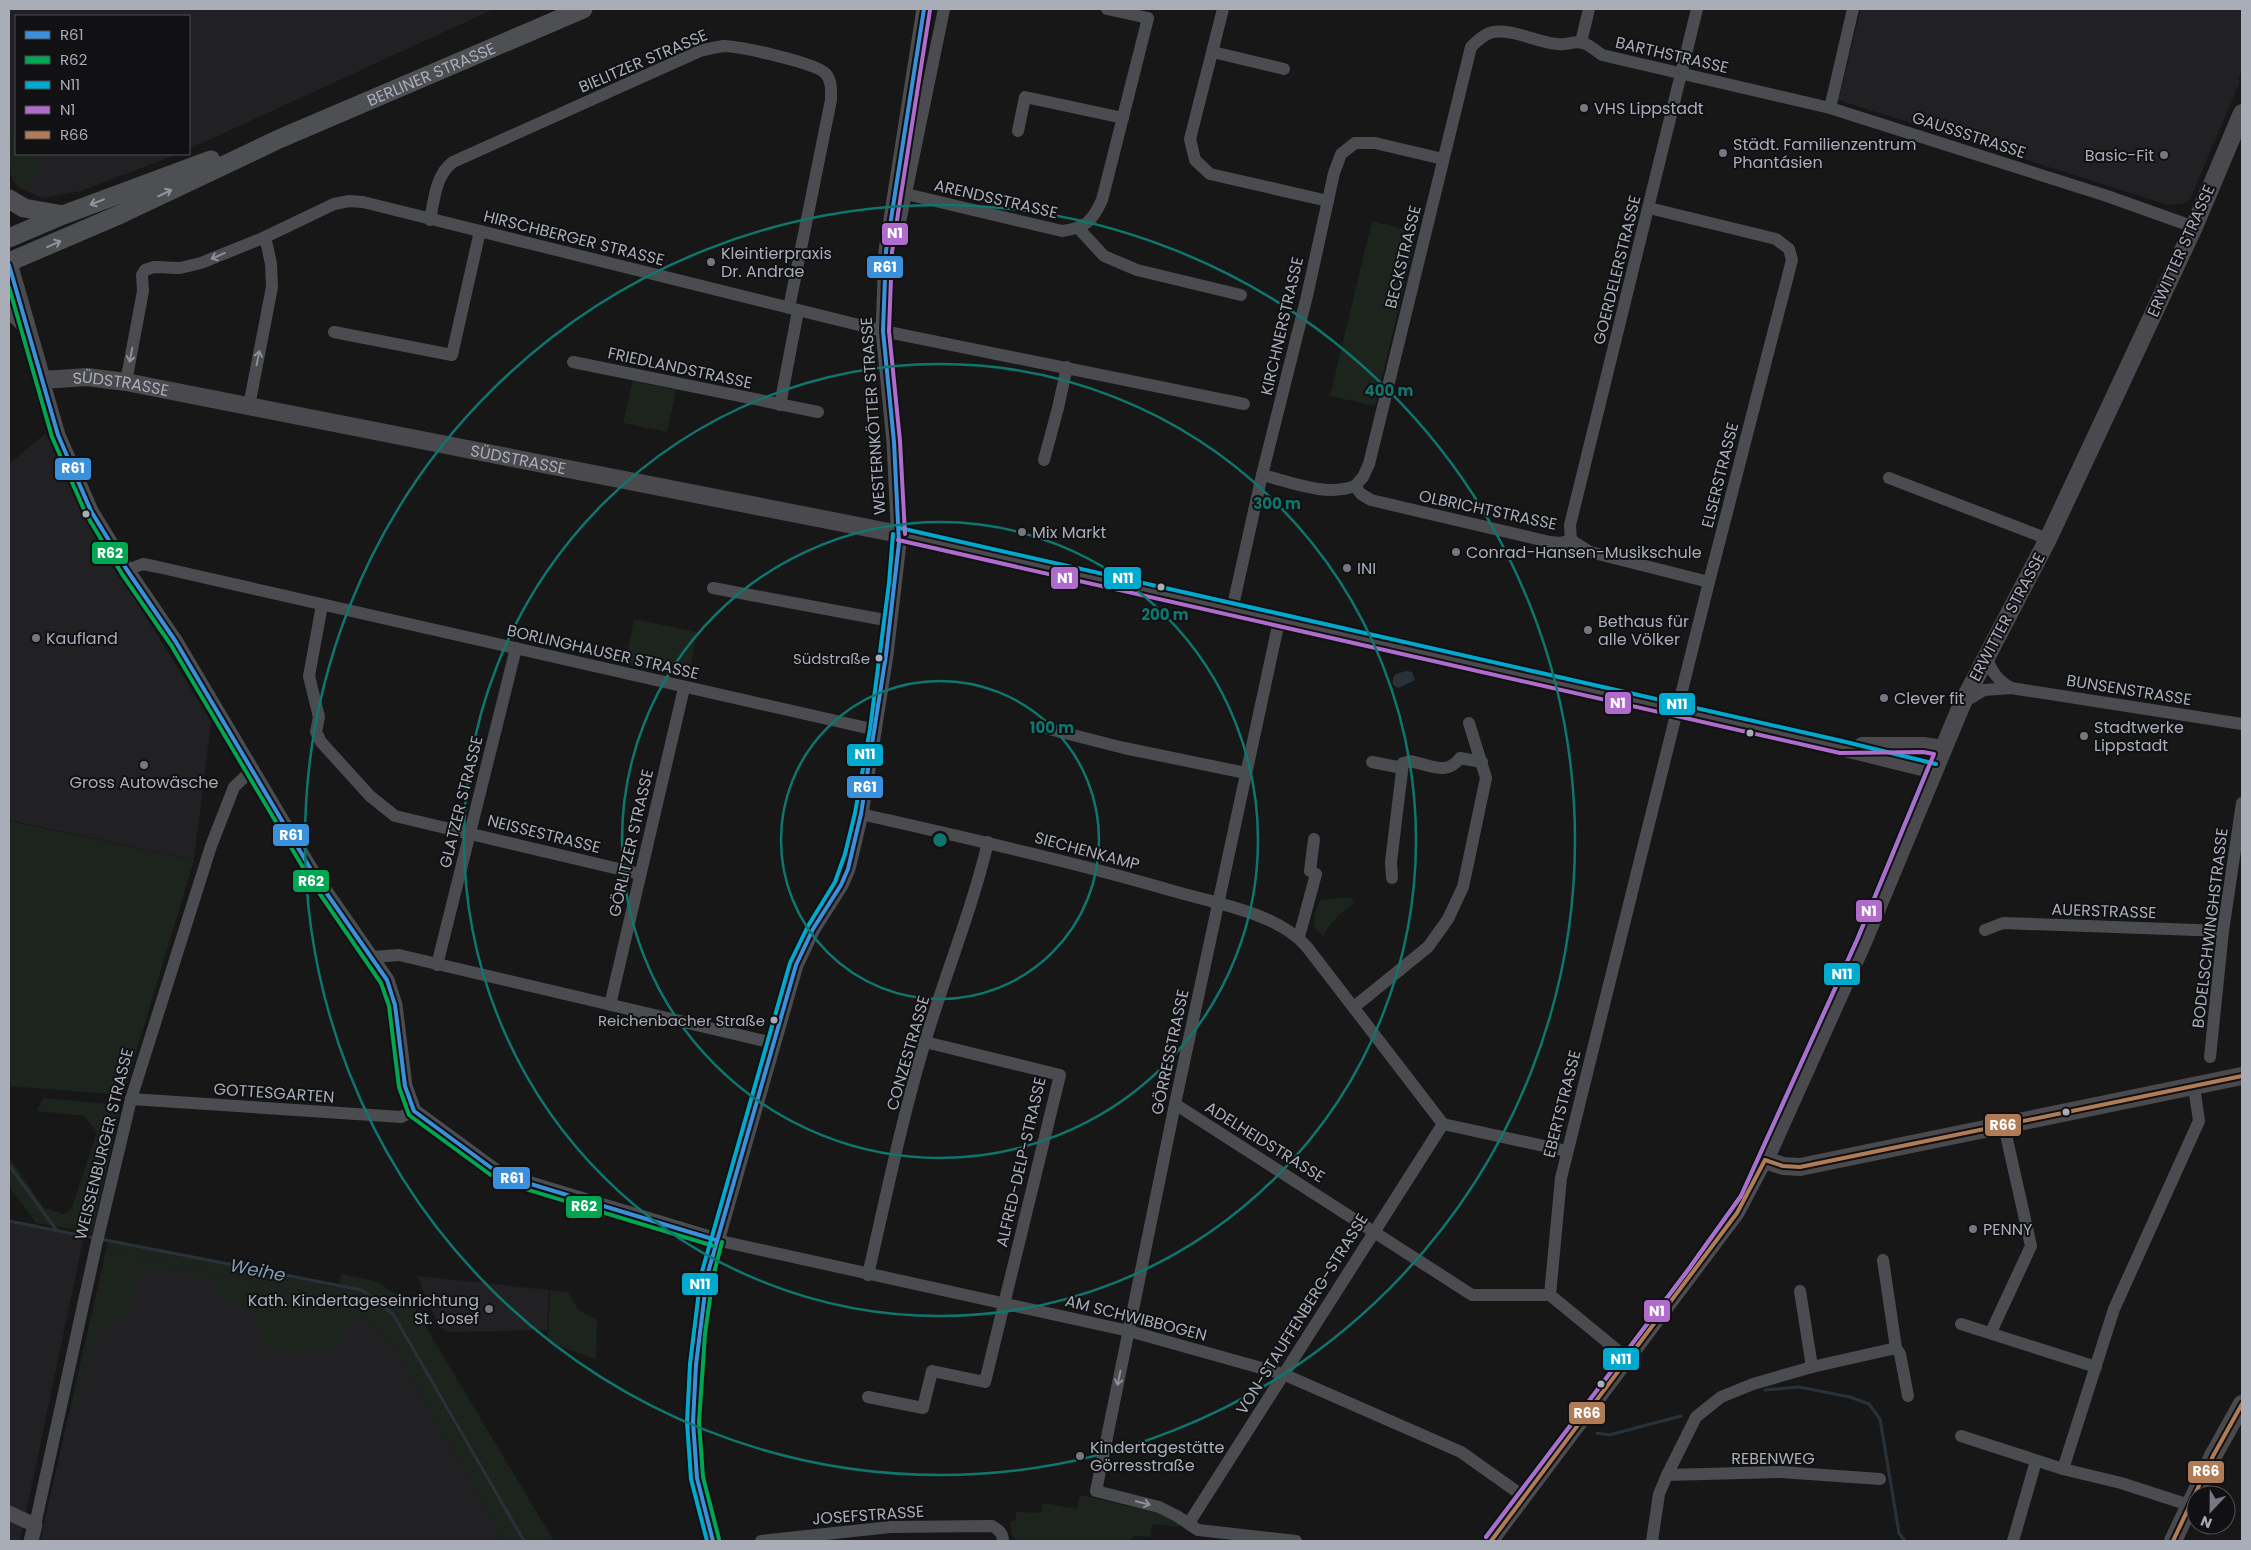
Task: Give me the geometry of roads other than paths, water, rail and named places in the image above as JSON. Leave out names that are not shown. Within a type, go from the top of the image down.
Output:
[{"type":"highway","points":[[9,307],[24,322]]},
{"type":"main road","name":"BERLINER STRASSE","points":[[9,263],[121,214],[279,139],[583,9]]},
{"type":"main road","name":"ERWITTER STRASSE","points":[[1765,1160],[1863,942],[1962,704],[2048,539],[2194,226],[2242,114]]},
{"type":"main road","name":"BERLINER STRASSE","points":[[9,238],[62,215],[192,166],[279,139]]},
{"type":"main road","points":[[9,199],[24,208],[62,215]]},
{"type":"main road","points":[[9,263],[24,322],[42,380]]},
{"type":"main road","name":"SÜDSTRASSE","points":[[42,380],[88,377],[126,382],[898,534],[1841,747],[1934,770]]},
{"type":"main road","name":"SÜDSTRASSE","points":[[1841,747],[1923,746],[1943,749]]},
{"type":"main road","points":[[1765,1160],[1783,1166],[1800,1167],[2242,1076]]},
{"type":"main road","points":[[2199,1485],[2242,1404]]},
{"type":"main road","points":[[2173,1541],[2186,1512]]},
{"type":"street","name":"WESTERNKÖTTER STRASSE","points":[[713,1541],[697,1478],[693,1422],[706,1276],[796,965],[813,929],[838,890],[848,869],[861,814],[876,730],[890,621],[898,534],[894,442],[883,331],[886,251],[924,9]]},
{"type":"street","name":"WESTERNKÖTTER STRASSE","points":[[886,251],[898,232],[944,9]]},
{"type":"street","name":"ARENDSSTRASSE","points":[[906,194],[1062,231],[1079,229],[1095,215],[1102,200],[1148,18],[1107,9]]},
{"type":"street","points":[[1223,9],[1190,139],[1195,160],[1210,174],[1328,201]]},
{"type":"street","points":[[1581,42],[1589,9]]},
{"type":"street","name":"GOERDELERSTRASSE","points":[[1571,540],[1570,525],[1649,208],[1696,9]]},
{"type":"street","points":[[1830,108],[1853,9]]},
{"type":"street","name":"BECKSTRASSE","points":[[1355,486],[1363,477],[1368,464],[1471,47],[1482,37],[1492,32],[1506,32],[1558,45],[1574,41],[1581,42]]},
{"type":"street","name":"BARTHSTRASSE","points":[[1581,42],[1602,55],[1830,108]]},
{"type":"street","name":"BIELITZER STRASSE","points":[[430,220],[440,176],[446,167],[453,162],[700,51],[722,46],[737,47],[814,65],[826,74],[831,87],[831,100],[794,309]]},
{"type":"street","points":[[1213,52],[1284,69]]},
{"type":"street","points":[[1018,131],[1025,97],[1124,118]]},
{"type":"street","name":"GAUSSSTRASSE","points":[[1830,108],[2194,226]]},
{"type":"street","name":"KIRCHNERSTRASSE","points":[[1232,610],[1262,475],[1341,154],[1355,143],[1375,143],[1443,159]]},
{"type":"street","name":"HIRSCHBERGER STRASSE","points":[[126,382],[143,291],[142,275],[145,270],[154,267],[180,268],[201,263],[263,238],[334,204],[349,200],[883,331],[1244,404]]},
{"type":"street","name":"ELSERSTRASSE","points":[[1649,208],[1776,239],[1789,249],[1792,260],[1677,711]]},
{"type":"street","name":"ARENDSSTRASSE","points":[[1079,229],[1104,256],[1137,270],[1241,295]]},
{"type":"street","points":[[334,332],[452,355],[480,231]]},
{"type":"street","points":[[249,406],[272,287],[271,264],[267,245],[263,238]]},
{"type":"street","points":[[780,405],[794,309]]},
{"type":"street","name":"FRIEDLANDSTRASSE","points":[[573,362],[818,412]]},
{"type":"street","points":[[1044,460],[1067,367]]},
{"type":"street","points":[[42,380],[58,435],[81,490],[127,570],[176,642],[316,878],[373,957],[387,980],[396,1006],[405,1086],[414,1111],[501,1175],[716,1240]]},
{"type":"street","points":[[1262,475],[1332,491],[1344,490],[1355,486]]},
{"type":"street","points":[[1889,478],[2048,539]]},
{"type":"street","name":"OLBRICHTSTRASSE","points":[[1355,486],[1361,494],[1371,500],[1550,542],[1561,543],[1571,540],[1590,552],[1709,582]]},
{"type":"street","name":"BORLINGHAUSER STRASSE","points":[[127,570],[138,565],[148,565],[876,730]]},
{"type":"street","points":[[713,588],[890,621]]},
{"type":"street","points":[[322,605],[310,676],[319,717],[316,732],[321,742],[370,796],[395,816],[470,835]]},
{"type":"street","name":"GÖRRESSTRASSE","points":[[1189,1523],[1159,1507],[1096,1491],[1175,1104],[1279,621]]},
{"type":"street","name":"GLATZER STRASSE","points":[[437,965],[516,648]]},
{"type":"street","points":[[1986,655],[1990,668],[1996,676],[2011,688]]},
{"type":"street","name":"GÖRLITZER STRASSE","points":[[610,1006],[684,688]]},
{"type":"street","name":"BUNSENSTRASSE","points":[[1962,704],[1976,693],[1984,690],[2011,688],[2242,724]]},
{"type":"street","name":"EBERTSTRASSE","points":[[1550,1295],[1561,1178],[1677,711]]},
{"type":"street","points":[[1354,1007],[1428,947],[1448,919],[1463,887],[1486,778],[1469,723]]},
{"type":"street","points":[[1049,729],[1124,748],[1246,773]]},
{"type":"street","points":[[1372,762],[1397,768],[1403,763],[1412,761],[1447,769],[1455,765],[1460,758],[1482,762]]},
{"type":"street","points":[[1392,878],[1391,862],[1403,763]]},
{"type":"street","name":"WEISSENBURGER STRASSE","points":[[31,1541],[96,1246],[131,1099],[211,846],[234,787],[252,770]]},
{"type":"street","name":"BODELSCHWINGHSTRASSE","points":[[2210,1057],[2223,931],[2242,803]]},
{"type":"street","name":"SIECHENKAMP","points":[[861,814],[988,842],[1104,871],[1255,914],[1287,929],[1299,937],[1443,1124]]},
{"type":"street","name":"NEISSESTRASSE","points":[[470,835],[476,834],[640,874]]},
{"type":"street","points":[[1299,937],[1316,874],[1310,872],[1314,839]]},
{"type":"street","name":"CONZESTRASSE","points":[[868,1275],[925,1042],[978,884],[988,842]]},
{"type":"street","name":"AUERSTRASSE","points":[[1985,930],[2004,923],[2223,931]]},
{"type":"street","points":[[373,957],[399,955],[773,1043]]},
{"type":"street","name":"ALFRED-DELP-STRASSE","points":[[925,1042],[1060,1075],[1004,1304]]},
{"type":"street","points":[[2063,1470],[2114,1309],[2199,1121],[2194,1087]]},
{"type":"street","name":"GOTTESGARTEN","points":[[131,1099],[401,1117],[414,1111]]},
{"type":"street","name":"ADELHEIDSTRASSE","points":[[1175,1104],[1374,1230],[1472,1295],[1550,1295]]},
{"type":"street","points":[[1443,1124],[1568,1151]]},
{"type":"street","name":"VON-STAUFFENBERG-STRASSE","points":[[1189,1523],[1443,1124]]},
{"type":"street","points":[[1991,1332],[2031,1246],[2004,1126]]},
{"type":"street","name":"ERWITTER STRASSE","points":[[1491,1541],[1737,1213],[1765,1160]]},
{"type":"street","name":"AM SCHWIBBOGEN","points":[[716,1240],[1129,1331],[1283,1374],[1461,1452],[1524,1496]]},
{"type":"street","points":[[1883,1260],[1896,1348],[1900,1354],[1908,1396]]},
{"type":"street","points":[[1800,1291],[1812,1367]]},
{"type":"street","points":[[1550,1295],[1628,1359]]},
{"type":"street","points":[[868,1396],[923,1408],[932,1371],[985,1382],[1004,1304]]},
{"type":"street","points":[[1961,1324],[2096,1367]]},
{"type":"street","points":[[1652,1541],[1659,1494],[1667,1475],[1696,1417],[1721,1397],[1753,1384],[1812,1367],[1896,1348]]},
{"type":"street","points":[[1961,1436],[2063,1470],[2121,1483],[2186,1504]]},
{"type":"street","points":[[2013,1541],[2036,1461]]},
{"type":"street","name":"REBENWEG","points":[[1667,1475],[1782,1472],[1880,1479]]},
{"type":"street","points":[[9,1513],[35,1526]]},
{"type":"street","points":[[1189,1523],[1198,1530],[1296,1541]]},
{"type":"street","name":"JOSEFSTRASSE","points":[[761,1541],[890,1527],[992,1526],[999,1529],[1003,1538]]},
{"type":"waterway","name":"Weihe","points":[[9,1165],[57,1231]]},
{"type":"waterway","name":"Weihe","points":[[9,1221],[94,1238]]},
{"type":"waterway","name":"Weihe","points":[[100,1239],[362,1290],[393,1314],[524,1541]]},
{"type":"waterway","points":[[1765,1390],[1799,1387],[1850,1397],[1869,1404],[1880,1419],[1899,1533],[1905,1541]]},
{"type":"waterway","points":[[1597,1433],[1609,1435],[1681,1416]]},
{"type":"place","name":"VHS Lippstadt","points":[[1584,108]]},
{"type":"place","name":"Städt. Familienzentrum Phantásien","points":[[1723,153]]},
{"type":"place","name":"Basic-Fit","points":[[2164,155]]},
{"type":"place","name":"Kleintierpraxis Dr. Andrae","points":[[711,262]]},
{"type":"place","name":"Mix Markt","points":[[1022,532]]},
{"type":"place","name":"Conrad-Hansen-Musikschule","points":[[1456,552]]},
{"type":"place","name":"INI","points":[[1347,568]]},
{"type":"place","name":"Bethaus für alle Völker","points":[[1588,630]]},
{"type":"place","name":"Kaufland","points":[[36,638]]},
{"type":"place","name":"Südstraße","points":[[879,658]]},
{"type":"place","name":"Clever fit","points":[[1884,698]]},
{"type":"place","name":"Stadtwerke Lippstadt","points":[[2084,736]]},
{"type":"place","name":"Gross Autowäsche","points":[[144,765]]},
{"type":"place","name":"Reichenbacher Straße","points":[[774,1020]]},
{"type":"place","name":"PENNY","points":[[1973,1229]]},
{"type":"place","name":"Kath. Kindertageseinrichtung St. Josef","points":[[489,1309]]},
{"type":"place","name":"Kindertagestätte Görresstraße","points":[[1080,1456]]}]
